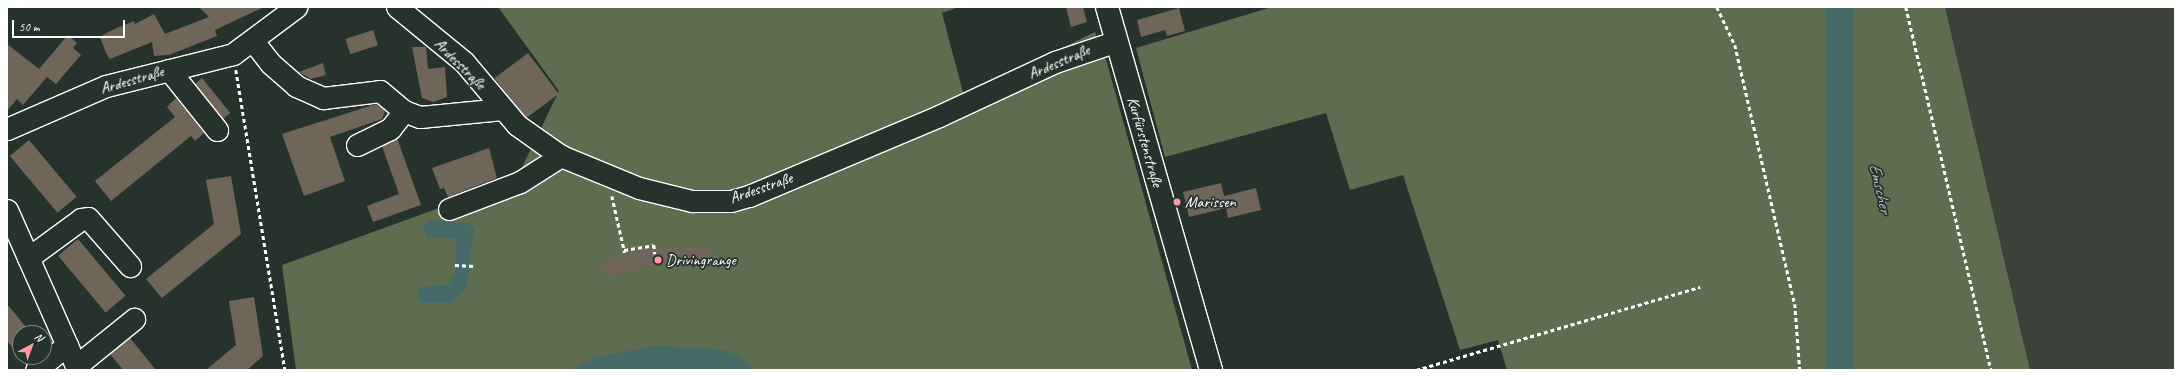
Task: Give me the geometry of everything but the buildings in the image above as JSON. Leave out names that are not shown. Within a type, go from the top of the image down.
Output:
[{"type":"main road","name":"Kurfürstenstraße","points":[[1107,7],[1210,370]]},
{"type":"street","name":"Ardesstraße","points":[[7,129],[106,86],[233,54],[253,41],[296,7]]},
{"type":"street","name":"Ardesstraße","points":[[397,7],[464,62],[517,125],[561,156],[611,178],[692,201],[731,201],[939,116],[1062,60],[1116,41]]},
{"type":"street","points":[[253,41],[270,63],[296,86],[323,98],[380,91],[404,112],[420,117],[503,109]]},
{"type":"street","points":[[169,70],[217,130]]},
{"type":"street","points":[[358,145],[390,129],[404,112]]},
{"type":"street","points":[[449,209],[520,182],[561,156]]},
{"type":"street","points":[[7,210],[77,368],[134,319]]},
{"type":"street","points":[[28,258],[81,219],[88,218],[130,266]]},
{"type":"street","points":[[36,370],[67,346]]},
{"type":"path","points":[[1717,7],[1735,45],[1795,304],[1800,370]]},
{"type":"path","points":[[1906,7],[1991,370]]},
{"type":"path","points":[[233,54],[285,370]]},
{"type":"path","points":[[611,178],[624,252],[653,245],[655,254]]},
{"type":"path","points":[[455,265],[474,266]]},
{"type":"path","points":[[1416,370],[1700,287]]},
{"type":"shaded area","points":[[1945,7],[2175,7],[2175,370],[2030,370]]},
{"type":"green space","points":[[498,7],[959,7],[942,13],[964,96],[1095,32],[1107,63],[1192,370],[296,370],[282,265],[516,180],[559,91]]},
{"type":"green space","points":[[1272,7],[1945,7],[2030,370],[1507,370],[1498,340],[1460,350],[1403,175],[1350,190],[1326,113],[1165,157],[1136,48]]},
{"type":"water","points":[[1826,7],[1853,7],[1853,370],[1826,370]]},
{"type":"water","points":[[430,220],[467,223],[474,229],[467,286],[452,303],[422,303],[417,298],[420,287],[448,285],[456,271],[456,239],[426,237],[423,225]]},
{"type":"water","points":[[656,346],[723,350],[742,358],[753,370],[569,370],[596,357]]},
{"type":"place","name":"Marissen","points":[[1177,202]]},
{"type":"place","name":"Drivingrange","points":[[658,260]]},
{"type":"water label","name":"Emscher","points":[[1880,188]]}]
